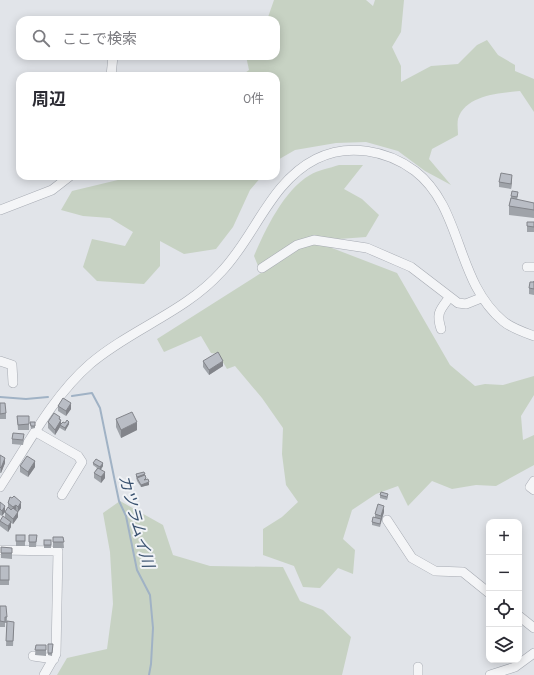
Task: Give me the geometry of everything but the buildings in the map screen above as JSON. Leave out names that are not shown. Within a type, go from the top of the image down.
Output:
[{"type":"street","points":[[111,72],[113,60]]},
{"type":"street","points":[[0,487],[15,459],[36,432],[63,392],[77,377],[101,356],[208,285],[242,248],[276,194],[287,181],[298,170],[328,154],[359,150],[388,156],[401,162],[427,182],[438,195],[448,216],[470,278],[481,298],[504,322],[534,336]]},
{"type":"street","points":[[0,210],[52,190],[65,180]]},
{"type":"street","points":[[262,268],[297,245],[314,240],[367,248],[411,267],[449,298],[458,303],[466,304],[481,298]]},
{"type":"street","points":[[441,329],[438,318],[440,310],[449,298]]},
{"type":"street","points":[[0,361],[12,365],[13,383]]},
{"type":"street","points":[[36,432],[78,456],[82,462],[62,495]]},
{"type":"street","points":[[534,481],[530,487],[534,490]]},
{"type":"street","points":[[386,520],[412,558],[435,571],[463,572],[487,591]]},
{"type":"street","points":[[0,550],[58,551],[56,654],[44,675]]},
{"type":"street","points":[[522,618],[534,628]]},
{"type":"street","points":[[490,675],[514,668],[534,653]]},
{"type":"street","points":[[33,656],[54,659]]},
{"type":"green space","points":[[274,0],[366,0],[373,6],[375,0],[404,0],[401,32],[392,47],[401,66],[401,82],[431,66],[458,64],[477,45],[487,40],[498,55],[515,65],[515,71],[534,79],[534,112],[520,91],[493,94],[475,100],[468,105],[462,111],[458,119],[458,135],[432,149],[429,159],[451,185],[425,171],[398,151],[366,142],[336,143],[295,150],[280,159],[280,72],[246,72],[249,70],[247,60],[280,60],[280,16],[268,16]]},
{"type":"green space","points":[[339,165],[363,165],[344,189],[362,199],[379,215],[366,237],[339,239],[332,248],[397,273],[450,365],[475,386],[485,384],[503,385],[534,376],[534,395],[521,416],[523,440],[534,435],[534,465],[496,486],[476,485],[452,489],[432,481],[408,506],[398,486],[376,494],[352,510],[343,539],[355,550],[353,574],[338,568],[320,588],[303,587],[294,566],[263,555],[263,529],[282,517],[298,502],[286,485],[282,454],[283,428],[262,398],[235,366],[227,369],[218,354],[211,353],[201,336],[164,352],[157,339],[261,273],[254,256],[276,211],[292,190],[310,175],[320,170]]},
{"type":"green space","points":[[118,180],[259,180],[250,190],[233,227],[216,249],[184,254],[160,241],[160,266],[144,284],[97,281],[83,267],[92,239],[125,246],[133,232],[110,218],[83,216],[61,210],[72,191]]},
{"type":"green space","points":[[120,501],[163,525],[173,555],[210,566],[283,567],[300,601],[323,610],[351,637],[342,675],[57,675],[67,658],[107,649],[113,604],[110,552],[103,513]]},
{"type":"waterway","name":"カツラムイ川","points":[[72,396],[92,393],[100,408],[119,501],[126,516],[137,570],[150,595],[153,628],[149,675]]},
{"type":"waterway","name":"カツラムイ川","points":[[0,397],[26,399],[48,397]]}]
